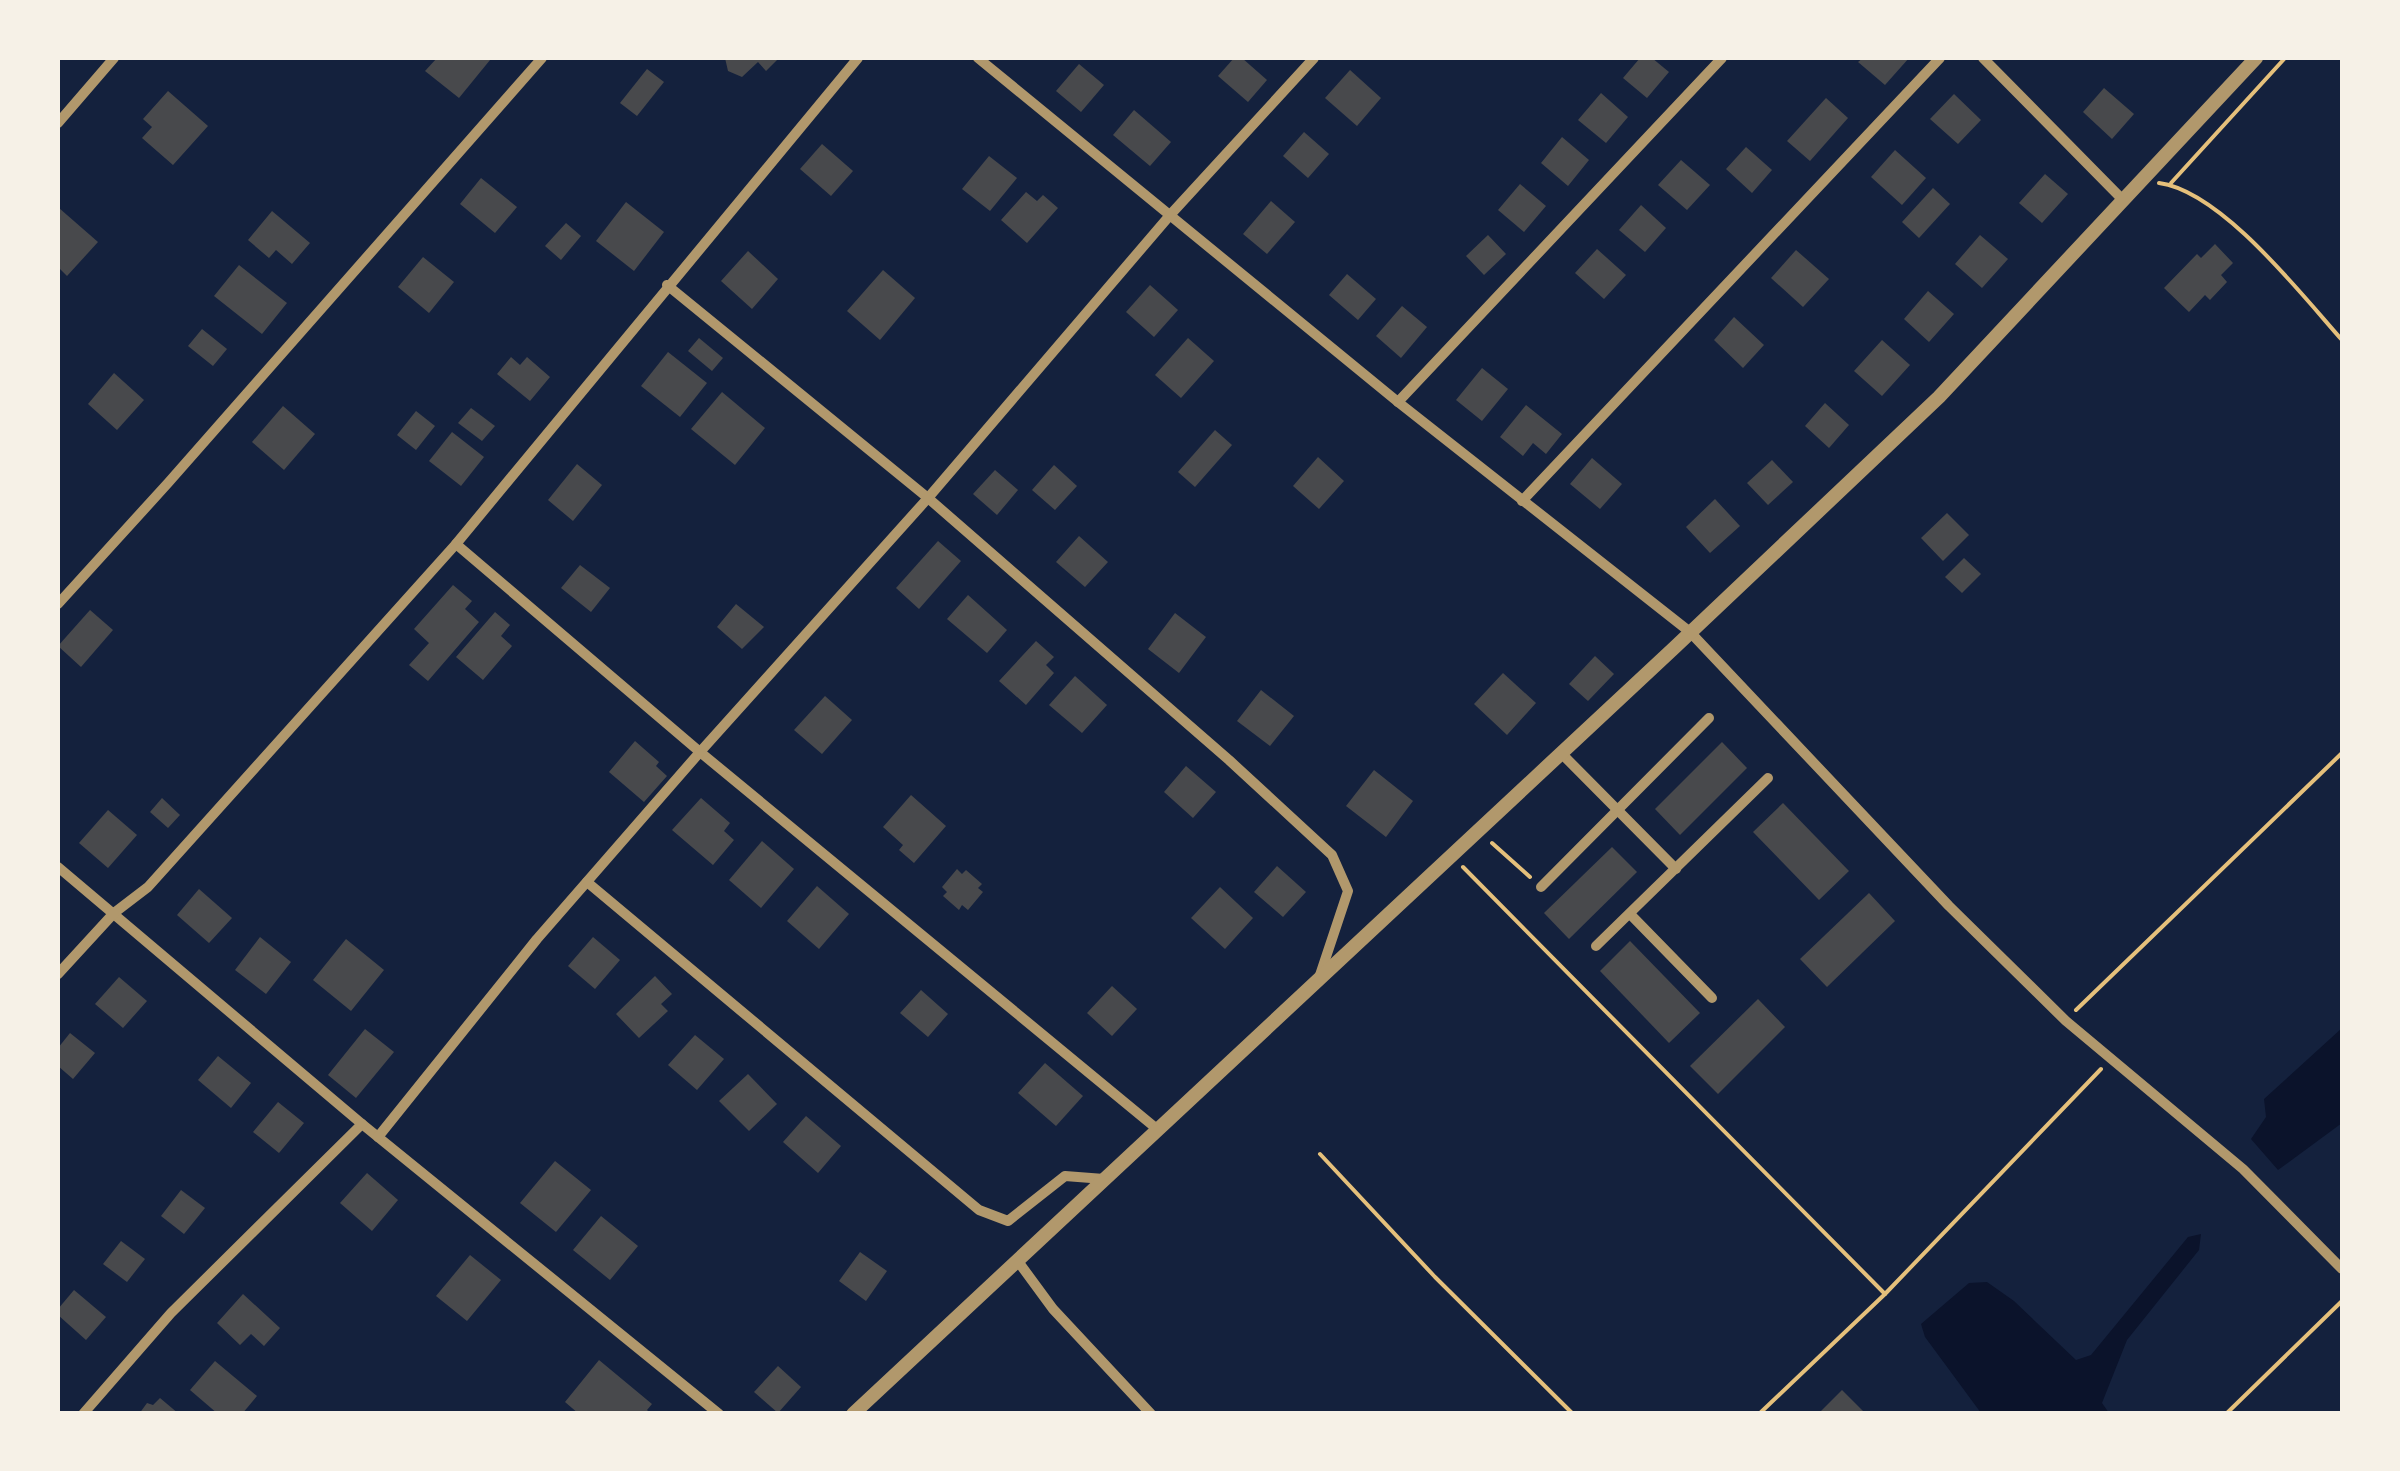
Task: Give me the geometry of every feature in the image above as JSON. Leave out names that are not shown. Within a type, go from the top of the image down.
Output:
[{"type":"street","points":[[58,124],[114,58]]},
{"type":"street","points":[[58,604],[542,58]]},
{"type":"street","points":[[58,974],[114,914],[148,887],[456,544],[858,58]]},
{"type":"street","points":[[978,58],[1522,502],[1690,632],[1949,906],[2066,1021],[2243,1169],[2342,1269]]},
{"type":"street","points":[[378,1137],[587,882],[928,498],[1171,214],[1314,58]]},
{"type":"street","points":[[1398,402],[1722,58]]},
{"type":"street","points":[[1522,502],[1940,58]]},
{"type":"street","points":[[1984,58],[2122,199]]},
{"type":"street","points":[[853,1414],[1939,396],[2256,58]]},
{"type":"street","points":[[667,285],[928,498],[1332,855],[1348,890],[1319,979]]},
{"type":"street","points":[[456,544],[700,752],[1158,1130]]},
{"type":"street","points":[[1541,887],[1709,718]]},
{"type":"street","points":[[1561,753],[1676,870]]},
{"type":"street","points":[[1596,946],[1768,778]]},
{"type":"street","points":[[58,866],[362,1124],[719,1414]]},
{"type":"street","points":[[587,882],[980,1210],[1008,1220],[1066,1176],[1104,1179]]},
{"type":"street","points":[[1630,914],[1712,998]]},
{"type":"street","points":[[83,1414],[171,1312],[362,1124]]},
{"type":"street","points":[[1017,1260],[1053,1308],[1151,1414]]},
{"type":"path","points":[[2170,184],[2286,58]]},
{"type":"path","points":[[2139,180],[2170,184],[2203,200],[2237,228],[2342,340]]},
{"type":"path","points":[[2066,1021],[2342,753]]},
{"type":"path","points":[[1492,844],[1541,887]]},
{"type":"path","points":[[1452,855],[1885,1294]]},
{"type":"path","points":[[1759,1414],[1885,1294],[2110,1059]]},
{"type":"path","points":[[1320,1154],[1573,1414]]},
{"type":"path","points":[[2226,1414],[2342,1301]]},
{"type":"water","points":[[2342,1028],[2342,1123],[2278,1170],[2251,1139],[2266,1117],[2264,1099]]},
{"type":"water","points":[[2201,1234],[2199,1250],[2127,1340],[2102,1403],[2109,1413],[1981,1413],[1925,1337],[1921,1324],[1969,1283],[1987,1282],[2014,1301],[2076,1360],[2091,1355],[2188,1237]]},
{"type":"building","points":[[437,58],[490,60],[459,98],[425,71]]},
{"type":"building","points":[[725,58],[779,58],[766,71],[758,62],[742,77],[728,71]]},
{"type":"building","points":[[1234,58],[1242,58],[1267,80],[1248,102],[1218,76]]},
{"type":"building","points":[[1640,58],[1652,58],[1669,72],[1647,98],[1623,78]]},
{"type":"building","points":[[1863,58],[1909,58],[1885,85],[1858,62]]},
{"type":"building","points":[[1079,64],[1104,85],[1081,112],[1056,91]]},
{"type":"building","points":[[647,69],[664,82],[637,116],[620,103]]},
{"type":"building","points":[[1350,70],[1381,98],[1357,126],[1325,98]]},
{"type":"building","points":[[2104,88],[2134,114],[2112,139],[2083,112]]},
{"type":"building","points":[[168,91],[208,126],[173,165],[142,138],[152,127],[143,119]]},
{"type":"building","points":[[1601,93],[1628,117],[1606,143],[1578,120]]},
{"type":"building","points":[[1954,94],[1981,120],[1958,144],[1930,119]]},
{"type":"building","points":[[1826,98],[1848,118],[1810,161],[1787,141]]},
{"type":"building","points":[[1134,110],[1171,142],[1150,166],[1113,135]]},
{"type":"building","points":[[1304,132],[1329,154],[1308,178],[1283,156]]},
{"type":"building","points":[[1562,137],[1589,160],[1568,186],[1541,163]]},
{"type":"building","points":[[822,144],[853,171],[831,196],[800,169]]},
{"type":"building","points":[[1746,147],[1772,170],[1752,193],[1726,169]]},
{"type":"building","points":[[1895,150],[1926,178],[1902,205],[1871,177]]},
{"type":"building","points":[[989,156],[1017,178],[990,211],[962,189]]},
{"type":"building","points":[[1681,160],[1710,185],[1687,210],[1658,185]]},
{"type":"building","points":[[2045,174],[2068,194],[2042,223],[2019,203]]},
{"type":"building","points":[[481,178],[517,207],[495,233],[460,204]]},
{"type":"building","points":[[1520,184],[1546,206],[1524,232],[1498,210]]},
{"type":"building","points":[[1933,188],[1950,204],[1919,238],[1902,222]]},
{"type":"building","points":[[1026,192],[1037,201],[1043,195],[1058,208],[1027,243],[1001,220]]},
{"type":"building","points":[[1271,201],[1295,222],[1267,254],[1243,234]]},
{"type":"building","points":[[626,202],[664,232],[634,271],[596,241]]},
{"type":"building","points":[[1641,205],[1666,228],[1645,252],[1619,230]]},
{"type":"building","points":[[59,208],[98,242],[67,276],[58,267]]},
{"type":"building","points":[[272,211],[310,243],[292,264],[276,250],[269,258],[248,240]]},
{"type":"building","points":[[566,223],[581,236],[561,260],[545,246]]},
{"type":"building","points":[[1488,235],[1506,254],[1484,275],[1466,256]]},
{"type":"building","points":[[1980,235],[2008,259],[1982,288],[1955,264]]},
{"type":"building","points":[[2215,244],[2233,263],[2221,275],[2227,282],[2210,300],[2205,295],[2189,312],[2164,288],[2197,254],[2201,258]]},
{"type":"building","points":[[1597,249],[1626,275],[1604,299],[1575,273]]},
{"type":"building","points":[[1796,250],[1829,279],[1803,307],[1771,278]]},
{"type":"building","points":[[748,251],[778,279],[752,309],[721,281]]},
{"type":"building","points":[[423,257],[454,282],[429,313],[398,287]]},
{"type":"building","points":[[239,265],[287,303],[262,334],[214,296]]},
{"type":"building","points":[[883,270],[915,298],[880,340],[847,311]]},
{"type":"building","points":[[1347,274],[1376,299],[1358,320],[1329,295]]},
{"type":"building","points":[[1150,285],[1178,310],[1154,337],[1126,312]]},
{"type":"building","points":[[1928,291],[1954,314],[1929,342],[1904,319]]},
{"type":"building","points":[[1402,306],[1427,327],[1401,358],[1376,336]]},
{"type":"building","points":[[1734,317],[1764,345],[1743,368],[1714,340]]},
{"type":"building","points":[[202,329],[227,349],[213,366],[188,346]]},
{"type":"building","points":[[699,338],[723,358],[712,371],[688,351]]},
{"type":"building","points":[[1188,338],[1214,361],[1181,398],[1155,375]]},
{"type":"building","points":[[1882,340],[1910,365],[1882,396],[1854,371]]},
{"type":"building","points":[[668,352],[707,383],[680,417],[641,386]]},
{"type":"building","points":[[511,357],[520,365],[527,357],[550,377],[530,401],[497,374]]},
{"type":"building","points":[[1482,368],[1508,389],[1482,421],[1456,400]]},
{"type":"building","points":[[114,373],[144,400],[117,430],[88,404]]},
{"type":"building","points":[[722,392],[765,428],[735,465],[691,429]]},
{"type":"building","points":[[1825,403],[1849,425],[1829,448],[1805,426]]},
{"type":"building","points":[[1526,405],[1562,434],[1546,454],[1533,443],[1523,456],[1500,437]]},
{"type":"building","points":[[283,406],[315,434],[284,470],[252,442]]},
{"type":"building","points":[[471,408],[495,426],[482,441],[458,423]]},
{"type":"building","points":[[416,411],[435,426],[416,450],[397,435]]},
{"type":"building","points":[[1215,430],[1232,445],[1195,487],[1178,472]]},
{"type":"building","points":[[452,432],[484,457],[461,486],[429,461]]},
{"type":"building","points":[[1318,457],[1344,481],[1319,509],[1293,486]]},
{"type":"building","points":[[1592,458],[1622,484],[1600,509],[1570,484]]},
{"type":"building","points":[[1772,460],[1793,482],[1768,505],[1747,483]]},
{"type":"building","points":[[577,464],[602,485],[573,521],[548,500]]},
{"type":"building","points":[[1054,465],[1077,486],[1055,510],[1032,490]]},
{"type":"building","points":[[995,470],[1018,490],[997,515],[973,494]]},
{"type":"building","points":[[1715,499],[1740,526],[1710,553],[1686,527]]},
{"type":"building","points":[[1947,513],[1969,535],[1943,561],[1921,538]]},
{"type":"building","points":[[1079,536],[1108,562],[1085,587],[1056,562]]},
{"type":"building","points":[[938,541],[961,561],[919,609],[896,588]]},
{"type":"building","points":[[1964,558],[1981,574],[1962,593],[1945,577]]},
{"type":"building","points":[[580,565],[610,588],[591,612],[561,588]]},
{"type":"building","points":[[453,585],[472,601],[465,609],[479,622],[428,681],[409,665],[429,643],[414,629]]},
{"type":"building","points":[[968,595],[1007,630],[987,653],[947,619]]},
{"type":"building","points":[[736,604],[764,627],[742,649],[717,627]]},
{"type":"building","points":[[90,610],[113,630],[81,667],[58,646]]},
{"type":"building","points":[[495,612],[510,625],[501,636],[512,646],[483,680],[456,657]]},
{"type":"building","points":[[1175,613],[1206,637],[1179,673],[1148,649]]},
{"type":"building","points":[[1036,641],[1054,657],[1046,665],[1054,673],[1026,705],[999,681]]},
{"type":"building","points":[[1595,656],[1614,674],[1588,701],[1569,684]]},
{"type":"building","points":[[1503,673],[1536,703],[1507,735],[1474,704]]},
{"type":"building","points":[[1075,676],[1107,705],[1082,733],[1049,705]]},
{"type":"building","points":[[1261,690],[1294,716],[1270,746],[1237,721]]},
{"type":"building","points":[[825,696],[852,720],[822,754],[794,730]]},
{"type":"building","points":[[635,741],[659,762],[656,766],[667,776],[644,802],[609,772]]},
{"type":"building","points":[[1722,742],[1747,768],[1680,835],[1655,809]]},
{"type":"building","points":[[1186,766],[1216,792],[1193,818],[1164,792]]},
{"type":"building","points":[[1374,770],[1413,801],[1386,837],[1346,806]]},
{"type":"building","points":[[911,795],[946,826],[914,863],[899,850],[903,845],[883,827]]},
{"type":"building","points":[[162,798],[180,815],[168,828],[150,812]]},
{"type":"building","points":[[701,798],[730,823],[724,831],[734,840],[713,865],[672,830]]},
{"type":"building","points":[[1783,803],[1849,871],[1819,900],[1753,832]]},
{"type":"building","points":[[108,810],[137,835],[108,868],[79,843]]},
{"type":"building","points":[[762,841],[794,869],[761,908],[729,880]]},
{"type":"building","points":[[1612,847],[1637,872],[1569,939],[1544,913]]},
{"type":"building","points":[[1277,866],[1306,892],[1283,917],[1254,892]]},
{"type":"building","points":[[957,869],[962,874],[966,870],[982,884],[978,888],[983,892],[968,910],[962,905],[959,910],[943,896],[947,892],[942,887]]},
{"type":"building","points":[[817,886],[849,914],[819,949],[787,921]]},
{"type":"building","points":[[1220,887],[1253,918],[1225,949],[1191,918]]},
{"type":"building","points":[[199,889],[232,918],[209,943],[177,915]]},
{"type":"building","points":[[1869,893],[1895,921],[1827,987],[1800,959]]},
{"type":"building","points":[[260,937],[291,962],[266,994],[235,970]]},
{"type":"building","points":[[593,937],[620,960],[595,989],[568,966]]},
{"type":"building","points":[[346,939],[384,970],[351,1011],[313,980]]},
{"type":"building","points":[[1630,941],[1700,1013],[1669,1043],[1600,971]]},
{"type":"building","points":[[655,976],[672,994],[661,1004],[668,1011],[639,1038],[616,1014]]},
{"type":"building","points":[[119,977],[147,1001],[123,1028],[95,1004]]},
{"type":"building","points":[[1112,986],[1137,1009],[1112,1036],[1087,1013]]},
{"type":"building","points":[[921,990],[948,1014],[928,1037],[900,1013]]},
{"type":"building","points":[[1758,999],[1785,1027],[1718,1094],[1690,1066]]},
{"type":"building","points":[[365,1029],[394,1052],[356,1098],[328,1075]]},
{"type":"building","points":[[70,1033],[95,1053],[73,1079],[58,1066],[58,1048]]},
{"type":"building","points":[[695,1035],[724,1059],[697,1090],[668,1065]]},
{"type":"building","points":[[218,1056],[251,1083],[231,1108],[198,1080]]},
{"type":"building","points":[[1045,1063],[1083,1096],[1056,1126],[1018,1093]]},
{"type":"building","points":[[748,1074],[777,1104],[749,1131],[719,1101]]},
{"type":"building","points":[[278,1102],[304,1123],[279,1153],[253,1132]]},
{"type":"building","points":[[806,1116],[841,1146],[818,1173],[783,1142]]},
{"type":"building","points":[[555,1161],[591,1190],[556,1232],[520,1203]]},
{"type":"building","points":[[367,1173],[398,1200],[372,1231],[340,1203]]},
{"type":"building","points":[[181,1190],[205,1208],[184,1234],[161,1216]]},
{"type":"building","points":[[601,1216],[638,1246],[610,1280],[573,1250]]},
{"type":"building","points":[[121,1241],[145,1259],[127,1282],[103,1264]]},
{"type":"building","points":[[860,1252],[887,1271],[866,1301],[839,1281]]},
{"type":"building","points":[[470,1255],[501,1280],[467,1321],[436,1296]]},
{"type":"building","points":[[74,1290],[106,1317],[86,1340],[58,1315],[58,1309]]},
{"type":"building","points":[[243,1294],[280,1328],[264,1346],[251,1334],[240,1345],[217,1323]]},
{"type":"building","points":[[599,1360],[652,1404],[647,1410],[651,1414],[579,1414],[565,1402]]},
{"type":"building","points":[[215,1361],[257,1396],[242,1414],[218,1414],[190,1390]]},
{"type":"building","points":[[778,1366],[801,1387],[778,1413],[754,1392]]},
{"type":"building","points":[[1842,1390],[1866,1414],[1818,1414]]},
{"type":"building","points":[[160,1398],[179,1414],[139,1414],[147,1403],[153,1405]]}]
